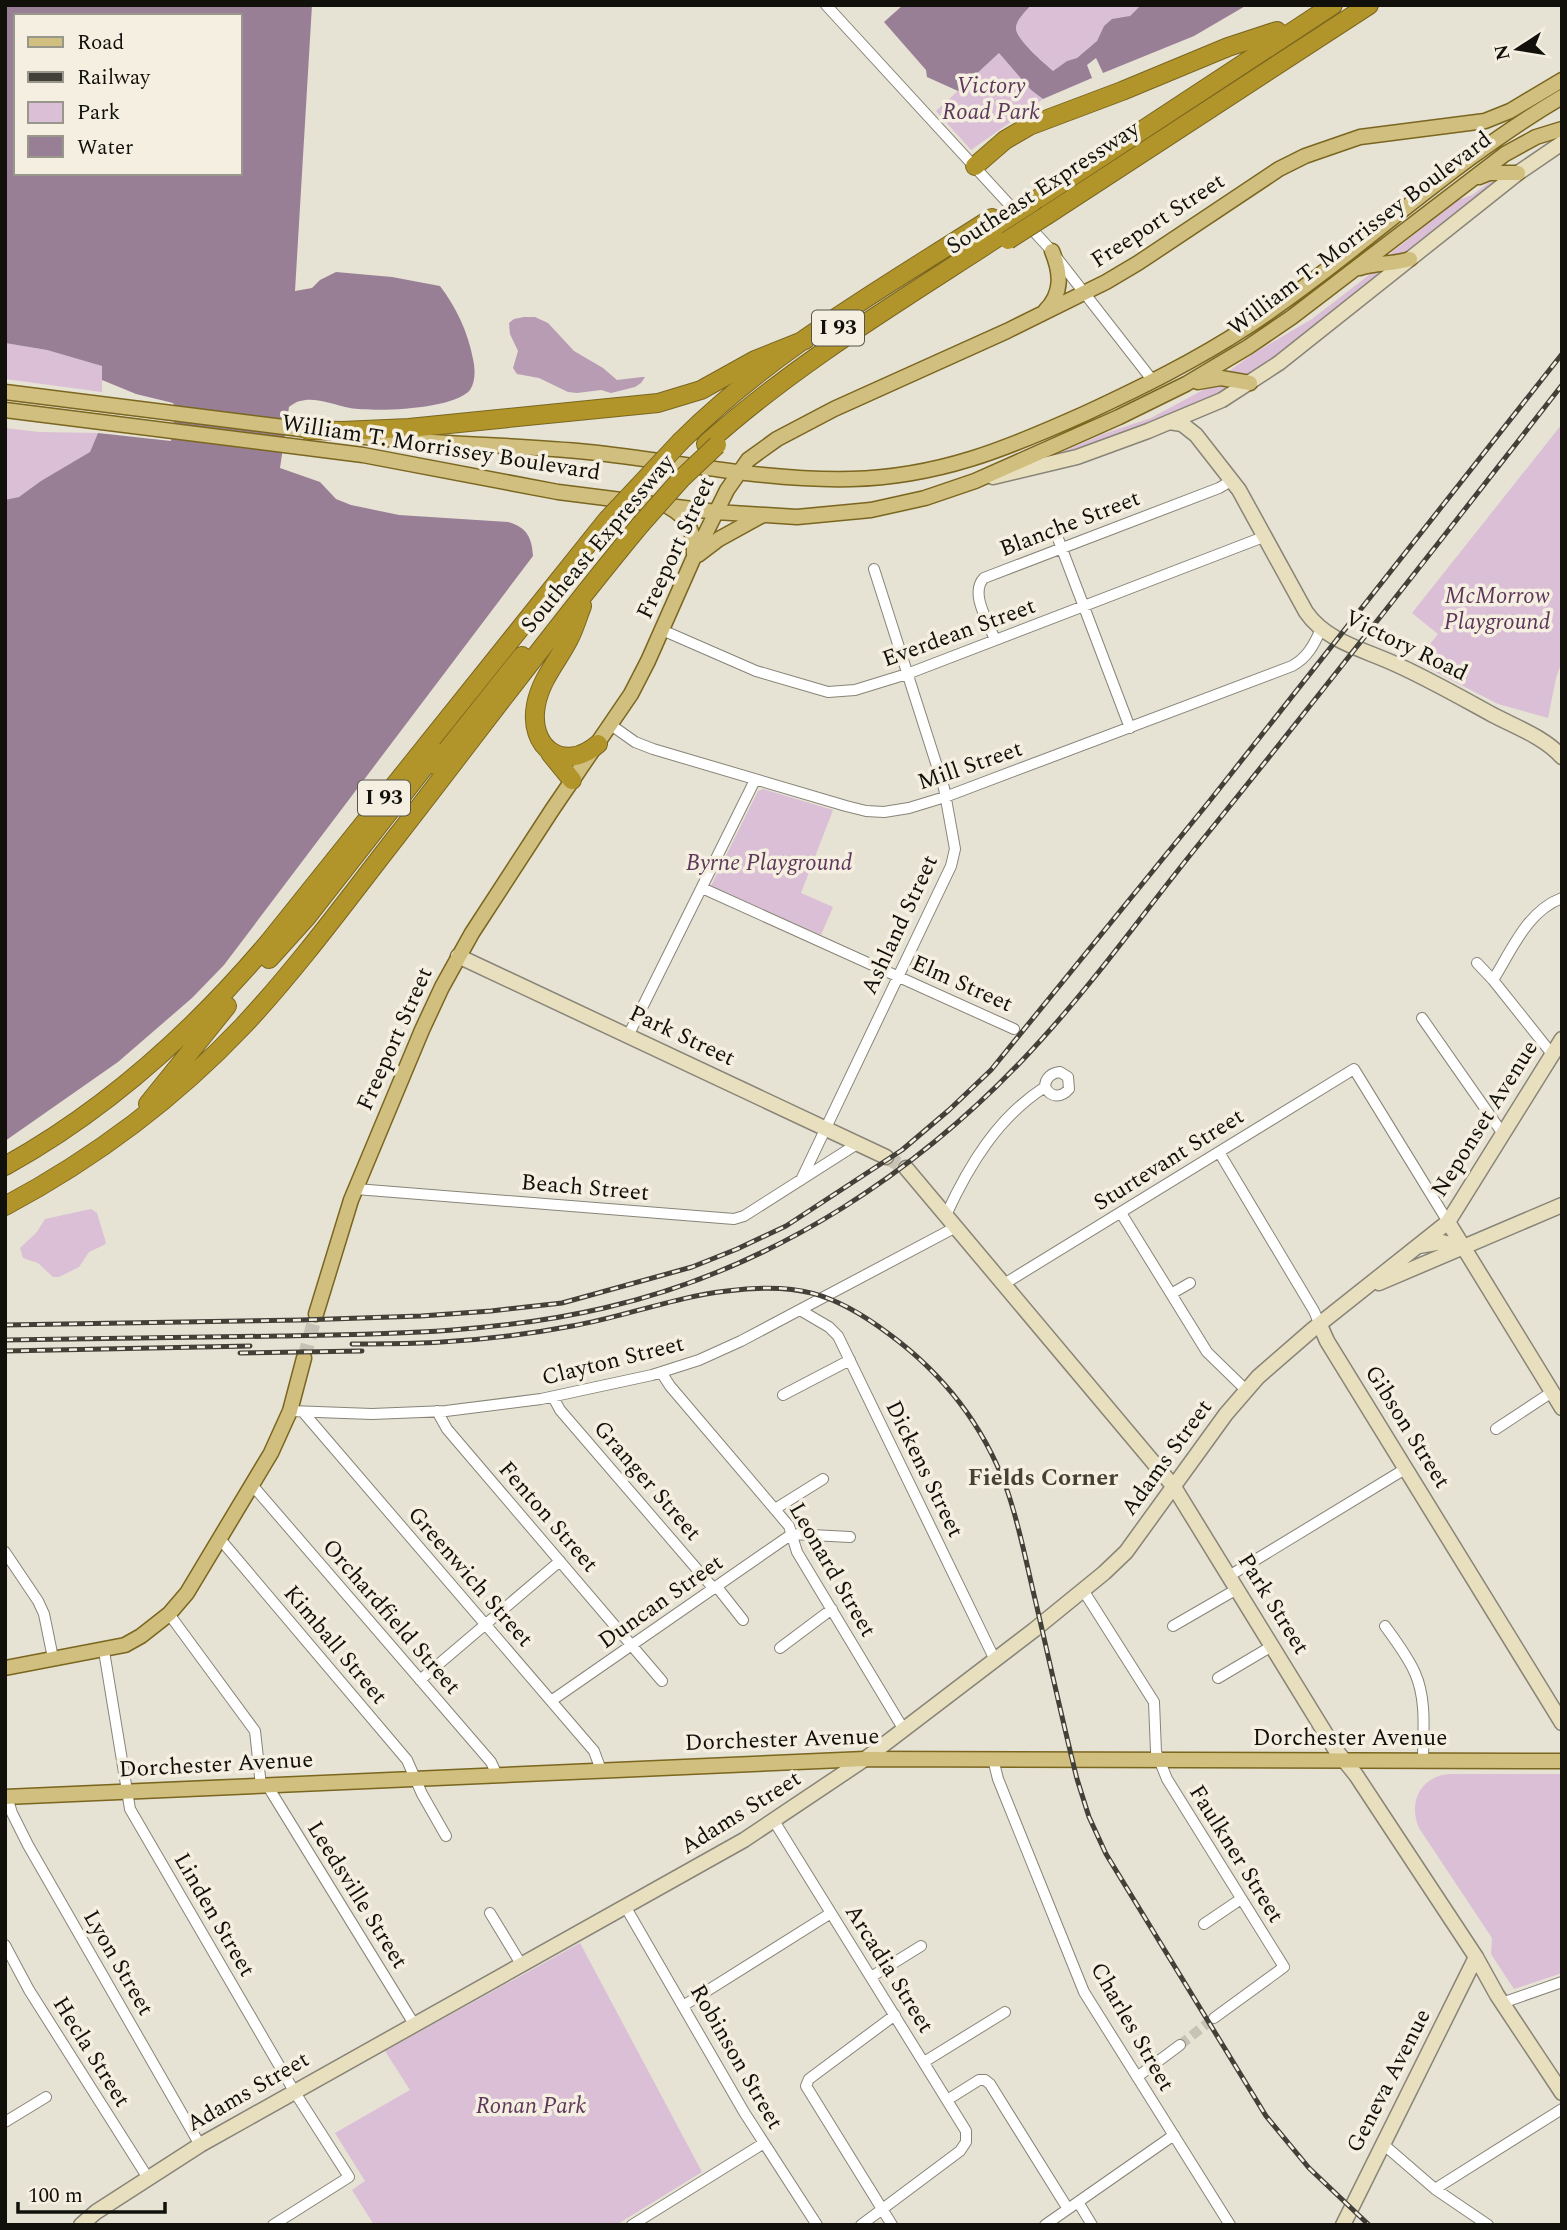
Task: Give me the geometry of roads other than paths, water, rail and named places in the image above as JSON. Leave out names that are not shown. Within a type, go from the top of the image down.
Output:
[{"type":"highway","name":"Southeast Expressway","points":[[5,1206],[83,1161],[126,1131],[194,1074],[268,998],[589,588],[624,522],[681,479],[698,444],[770,400],[1000,229],[1316,5]]},
{"type":"highway","name":"I 93","points":[[1037,205],[1333,5]]},
{"type":"highway","name":"I 93","points":[[1037,205],[1354,5]]},
{"type":"highway","name":"Southeast Expressway","points":[[5,1166],[82,1119],[150,1066],[212,1008],[624,522],[698,444],[751,379],[804,340],[1000,229],[1368,5]]},
{"type":"highway","points":[[975,166],[1004,140],[1029,127],[1228,47],[1277,31]]},
{"type":"highway","name":"I 93","points":[[698,444],[737,401],[792,359],[1000,229]]},
{"type":"highway","points":[[307,439],[342,431],[419,428],[658,403],[701,390],[755,360],[804,340]]},
{"type":"highway","name":"I 93","points":[[126,1131],[234,998],[306,918],[624,522]]},
{"type":"highway","points":[[572,779],[539,740],[536,729],[536,703],[546,677],[570,638],[589,588]]},
{"type":"highway","points":[[545,748],[557,755],[574,756],[583,754],[598,744]]},
{"type":"highway","name":"I 93","points":[[150,1066],[234,998]]},
{"type":"main road","name":"Freeport Street","points":[[316,1314],[356,1189],[427,1018],[458,956],[642,674],[716,512],[727,490],[748,460],[777,439],[811,420],[1044,312],[1138,263],[1279,169],[1319,150],[1360,136],[1480,122],[1507,113],[1562,80]]},
{"type":"main road","name":"William T. Morrissey Boulevard","points":[[5,410],[88,421],[307,439],[552,448],[739,471],[846,479],[942,468],[1007,447],[1153,381],[1200,356],[1266,314],[1488,145],[1562,97]]},
{"type":"main road","points":[[1480,122],[1488,145]]},
{"type":"main road","name":"William T. Morrissey Boulevard","points":[[5,392],[90,402],[307,439],[398,461],[558,492],[763,516],[817,516],[871,510],[925,498],[975,481],[1171,392],[1263,337],[1512,149],[1536,137],[1562,129]]},
{"type":"main road","points":[[975,481],[1069,460],[1210,406],[1250,383],[1299,348],[1518,173],[1562,144]]},
{"type":"main road","points":[[1462,186],[1489,173],[1518,173]]},
{"type":"main road","points":[[1044,312],[1056,297],[1059,283],[1058,267],[1052,251]]},
{"type":"main road","points":[[1349,274],[1373,264],[1397,263],[1410,259]]},
{"type":"main road","points":[[1171,392],[1211,379],[1250,383]]},
{"type":"main road","points":[[1196,435],[1198,421],[1210,406]]},
{"type":"main road","name":"Victory Road","points":[[1169,422],[1184,425],[1196,435],[1231,481],[1266,536],[1306,611],[1321,629],[1454,694],[1538,739],[1562,757]]},
{"type":"main road","points":[[662,505],[677,512],[689,524],[694,538],[694,557]]},
{"type":"main road","points":[[694,557],[719,539],[763,516]]},
{"type":"main road","name":"Park Street","points":[[458,956],[886,1157]]},
{"type":"main road","name":"Neponset Avenue","points":[[1448,1222],[1562,1039]]},
{"type":"main road","name":"Park Street","points":[[905,1168],[1174,1487],[1344,1760],[1476,1957],[1502,2003],[1562,2093]]},
{"type":"main road","name":"Adams Street","points":[[1361,1291],[1562,1205]]},
{"type":"main road","points":[[1448,1222],[1562,1408]]},
{"type":"main road","name":"Adams Street","points":[[85,2224],[148,2178],[200,2145],[714,1858],[865,1759],[1109,1569],[1126,1552],[1246,1390],[1273,1363],[1448,1222]]},
{"type":"main road","name":"Adams Street","points":[[1419,1246],[1442,1242],[1462,1247]]},
{"type":"main road","name":"Gibson Street","points":[[1320,1325],[1405,1469],[1562,1723]]},
{"type":"main road","points":[[5,1668],[120,1647],[136,1639],[169,1614],[187,1593],[296,1411],[304,1358]]},
{"type":"main road","name":"Dorchester Avenue","points":[[6,1797],[865,1759],[1562,1761]]},
{"type":"main road","name":"Geneva Avenue","points":[[1343,2225],[1476,1957]]},
{"type":"street","points":[[826,5],[1052,251],[1153,381]]},
{"type":"street","name":"Blanche Street","points":[[995,640],[978,593],[980,583],[986,577],[1219,488],[1231,481]]},
{"type":"street","points":[[1054,528],[1130,728]]},
{"type":"street","name":"Everdean Street","points":[[662,630],[750,669],[828,692],[855,690],[907,674],[1266,536]]},
{"type":"street","name":"Ashland Street","points":[[825,1129],[954,858],[945,797],[874,569]]},
{"type":"street","name":"Mill Street","points":[[611,725],[644,746],[755,780],[872,812],[903,809],[945,797],[1295,664],[1309,652],[1321,629]]},
{"type":"street","points":[[628,1036],[755,780]]},
{"type":"street","name":"Elm Street","points":[[702,888],[1014,1028]]},
{"type":"street","points":[[1493,979],[1536,914],[1562,898]]},
{"type":"street","points":[[1477,963],[1493,979],[1552,1054]]},
{"type":"street","points":[[1422,1018],[1503,1134]]},
{"type":"street","name":"Sturtevant Street","points":[[1004,1283],[1354,1069],[1448,1222]]},
{"type":"street","points":[[946,1215],[961,1182],[982,1149],[1024,1102],[1045,1087]]},
{"type":"street","points":[[801,1180],[825,1129]]},
{"type":"street","name":"Beach Street","points":[[356,1189],[734,1219],[744,1216],[858,1144]]},
{"type":"street","name":"Gibson Street","points":[[1219,1152],[1320,1325]]},
{"type":"street","points":[[1121,1213],[1207,1352],[1246,1390]]},
{"type":"street","name":"Clayton Street","points":[[296,1411],[385,1414],[437,1411],[554,1397],[661,1373],[720,1351],[956,1227]]},
{"type":"street","points":[[1171,1294],[1190,1283]]},
{"type":"street","name":"Dickens Street","points":[[800,1310],[834,1331],[995,1660]]},
{"type":"street","points":[[783,1395],[850,1360]]},
{"type":"street","name":"Leonard Street","points":[[661,1373],[789,1526],[795,1549],[904,1730]]},
{"type":"street","points":[[1496,1429],[1552,1392]]},
{"type":"street","name":"Granger Street","points":[[554,1397],[560,1410],[743,1620]]},
{"type":"street","name":"Greenwich Street","points":[[296,1411],[594,1751],[601,1770]]},
{"type":"street","name":"Fenton Street","points":[[437,1411],[447,1429],[663,1681]]},
{"type":"street","points":[[1229,1576],[1405,1469]]},
{"type":"street","points":[[775,1509],[823,1479]]},
{"type":"street","name":"Orchardfield Street","points":[[253,1486],[491,1762],[496,1775]]},
{"type":"street","points":[[792,1534],[850,1537]]},
{"type":"street","name":"Duncan Street","points":[[551,1701],[792,1534]]},
{"type":"street","name":"Kimball Street","points":[[220,1539],[407,1760],[422,1794],[446,1836]]},
{"type":"street","points":[[5,1552],[44,1614],[53,1658]]},
{"type":"street","points":[[421,1680],[560,1561]]},
{"type":"street","points":[[1173,1626],[1237,1589]]},
{"type":"street","points":[[1083,1590],[1154,1702],[1155,1749],[1158,1760]]},
{"type":"street","points":[[780,1648],[831,1609]]},
{"type":"street","points":[[169,1614],[255,1731],[264,1786]]},
{"type":"street","points":[[1385,1626],[1416,1674],[1423,1719],[1423,1761]]},
{"type":"street","points":[[1218,1678],[1272,1646]]},
{"type":"street","name":"Linden Street","points":[[104,1651],[130,1810],[294,2091],[349,2177],[273,2225]]},
{"type":"street","name":"Charles Street","points":[[993,1759],[998,1779],[1083,1989],[1230,2225]]},
{"type":"street","name":"Faulkner Street","points":[[1158,1760],[1284,1967],[1214,2018]]},
{"type":"street","name":"Leedsville Street","points":[[264,1786],[414,2024]]},
{"type":"street","name":"Lyon Street","points":[[6,1797],[28,1845],[200,2145]]},
{"type":"street","name":"Arcadia Street","points":[[774,1821],[965,2128],[967,2139],[960,2151],[882,2209]]},
{"type":"street","points":[[1204,1924],[1241,1899]]},
{"type":"street","name":"Robinson Street","points":[[625,1906],[764,2143],[817,2225]]},
{"type":"street","points":[[490,1913],[521,1964]]},
{"type":"street","points":[[683,2006],[831,1913]]},
{"type":"street","name":"Hecla Street","points":[[5,1945],[29,1990],[148,2178]]},
{"type":"street","points":[[871,1977],[921,1946]]},
{"type":"street","points":[[1502,2003],[1562,1982]]},
{"type":"street","points":[[924,2062],[1005,2012]]},
{"type":"street","points":[[892,2225],[807,2088],[807,2083],[895,2015]]},
{"type":"street","points":[[1137,2077],[1180,2045]]},
{"type":"street","points":[[947,2099],[979,2080],[990,2084],[1068,2209]]},
{"type":"street","points":[[5,2122],[46,2097]]},
{"type":"street","points":[[1435,2189],[1562,2109]]},
{"type":"street","points":[[1045,2225],[1174,2135]]},
{"type":"street","points":[[632,2225],[647,2221],[764,2143]]},
{"type":"street","points":[[1384,2144],[1435,2189],[1488,2225]]},
{"type":"street","points":[[1078,2202],[1092,2225]]},
{"type":"street","points":[[862,2225],[882,2209]]},
{"type":"water","points":[[5,5],[312,5],[295,291],[312,288],[320,280],[336,272],[392,277],[440,286],[465,330],[475,374],[470,390],[461,397],[431,406],[377,410],[310,400],[296,403],[289,407],[280,468],[320,482],[336,499],[351,505],[399,515],[514,524],[527,534],[533,556],[224,965],[192,998],[118,1062],[5,1141],[5,500],[19,497],[90,452],[98,433],[171,441],[176,408],[173,403],[136,394],[102,380],[102,366],[47,350],[5,343]]},
{"type":"water","points":[[903,5],[1031,5],[1021,16],[1016,29],[1021,39],[1053,71],[1067,61],[1077,58],[1097,41],[1104,26],[1112,19],[1130,16],[1141,5],[1247,5],[1194,36],[1103,73],[1096,58],[1087,65],[1092,78],[1043,99],[1031,90],[999,53],[958,91],[927,77],[926,70],[884,22]]},
{"type":"tunnel","points":[[886,1157],[906,1168]]},
{"type":"tunnel","points":[[304,1358],[316,1314]]},
{"type":"tunnel","points":[[1180,2045],[1214,2018]]},
{"type":"railway","points":[[5,1325],[421,1316],[562,1303],[692,1267],[786,1226],[902,1150],[991,1070],[1208,803],[1562,354]]},
{"type":"railway","points":[[5,1340],[402,1333],[524,1323],[604,1308],[667,1291],[728,1268],[843,1208],[948,1131],[996,1087],[1063,1015],[1562,385]]},
{"type":"railway","points":[[352,1344],[407,1344],[517,1335],[591,1322],[707,1294],[774,1288],[813,1293],[850,1308],[908,1349],[959,1402],[997,1464],[1015,1514],[1077,1779],[1089,1817],[1106,1854],[1266,2116],[1309,2168],[1369,2225]]},
{"type":"railway","points":[[5,1351],[250,1346]]},
{"type":"railway","points":[[240,1353],[362,1351]]},
{"type":"district","name":"Fields Corner","points":[[1043,1478]]},
{"type":"park label","name":"Victory Road Park","points":[[991,99]]},
{"type":"park label","name":"McMorrow Playground","points":[[1497,609]]},
{"type":"park label","name":"Byrne Playground","points":[[769,863]]},
{"type":"park label","name":"Ronan Park","points":[[531,2106]]}]
